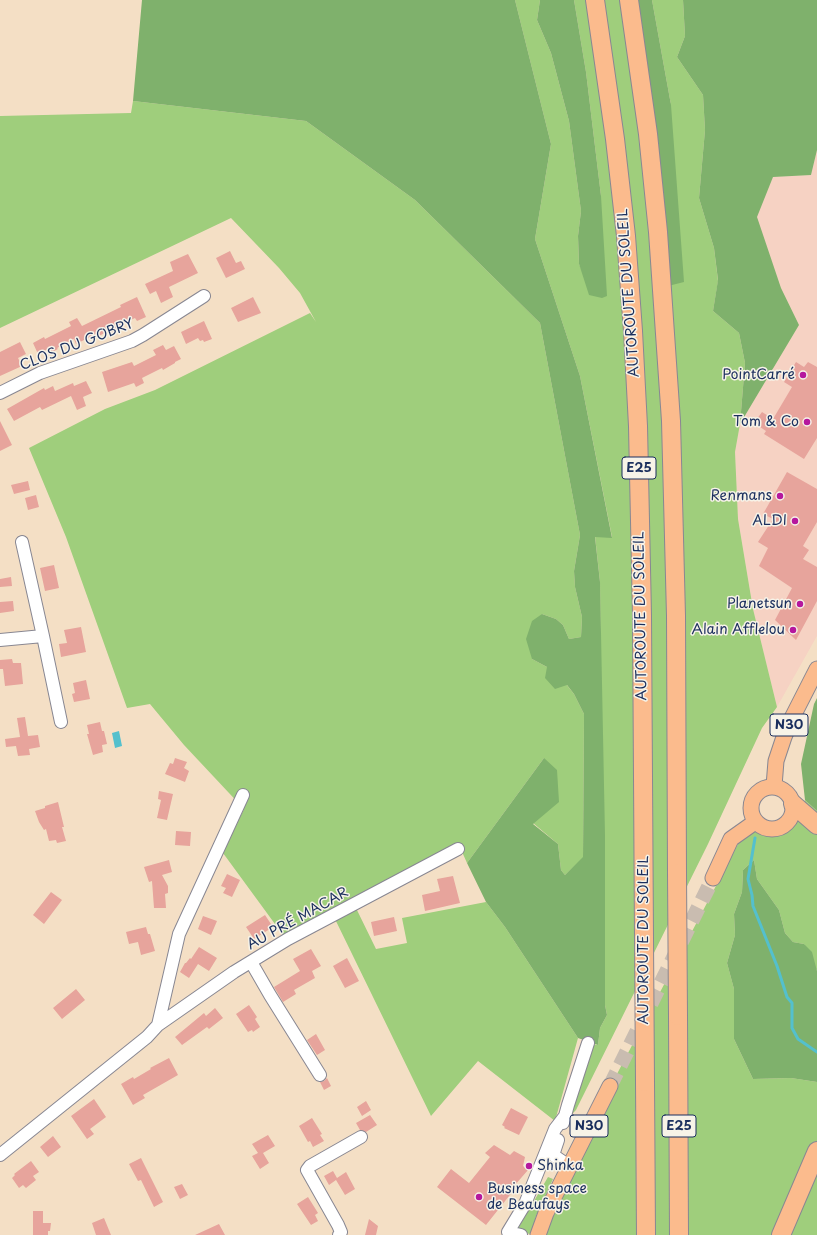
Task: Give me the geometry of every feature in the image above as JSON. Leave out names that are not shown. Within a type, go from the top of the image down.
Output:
[{"type":"highway","name":"AUTOROUTE DU SOLEIL","points":[[595,0],[617,154],[626,236],[638,426],[642,616],[646,1235]]},
{"type":"highway","name":"E25","points":[[629,0],[648,134],[658,232],[671,414],[676,616],[679,1235]]},
{"type":"highway","points":[[793,804],[817,825]]},
{"type":"highway","points":[[781,1235],[817,1151]]},
{"type":"main road","name":"N30","points":[[774,786],[776,761],[784,737],[817,669]]},
{"type":"main road","points":[[774,786],[780,788],[786,792],[793,804],[793,812],[790,819],[781,827],[769,829],[762,827],[755,822],[751,816],[751,801],[754,795],[766,787],[774,786]]},
{"type":"main road","points":[[713,878],[732,839],[755,822]]},
{"type":"main road","name":"N30","points":[[538,1235],[546,1213],[610,1086]]},
{"type":"street","name":"CLOS DU GOBRY","points":[[0,393],[40,373],[132,341],[144,335],[204,296]]},
{"type":"street","points":[[22,542],[61,722]]},
{"type":"street","points":[[0,640],[43,636]]},
{"type":"street","points":[[158,1026],[179,934],[243,796]]},
{"type":"street","name":"AU PRÉ MACAR","points":[[0,1155],[147,1037],[158,1026],[234,972],[288,939],[458,849]]},
{"type":"street","points":[[251,962],[320,1075]]},
{"type":"street","points":[[569,1166],[553,1155],[588,1044]]},
{"type":"street","points":[[521,1235],[508,1232],[525,1204],[555,1129],[565,1116]]},
{"type":"street","points":[[339,1235],[341,1232],[338,1224],[307,1170],[310,1166],[362,1137]]},
{"type":"shaded area","points":[[817,150],[817,636],[777,707],[753,609],[738,519],[735,452],[740,424],[799,325],[781,288],[756,217],[773,177],[811,175]]},
{"type":"green space","points":[[142,0],[515,0],[551,144],[535,239],[580,376],[612,538],[595,537],[600,582],[605,836],[605,1005],[607,1015],[600,1028],[598,1045],[578,1038],[505,927],[486,902],[467,863],[544,758],[557,770],[559,802],[533,824],[558,844],[561,870],[565,875],[583,857],[584,714],[574,694],[567,685],[555,689],[545,678],[547,667],[532,659],[526,639],[532,621],[542,614],[556,619],[563,625],[569,639],[581,637],[582,617],[575,587],[574,571],[580,535],[540,323],[415,200],[306,121],[133,101]]},
{"type":"green space","points":[[515,0],[540,0],[537,20],[551,53],[569,121],[581,211],[578,236],[579,264],[585,278],[601,196],[586,72],[574,0],[634,0],[671,105],[652,0],[683,0],[685,36],[677,57],[703,95],[705,130],[699,198],[714,248],[718,281],[713,311],[739,333],[745,363],[740,424],[735,452],[738,519],[753,609],[777,707],[762,728],[708,844],[576,1110],[567,1119],[592,1044],[598,1045],[600,1028],[607,1015],[605,1005],[600,582],[595,536],[612,537],[580,376],[535,239],[551,144]]},
{"type":"green space","points":[[540,0],[574,0],[586,72],[601,196],[607,296],[602,298],[589,295],[579,264],[578,236],[581,211],[569,121],[551,53],[537,20]]},
{"type":"green space","points":[[634,0],[652,0],[671,105],[684,282],[668,286]]},
{"type":"green space","points":[[683,0],[817,0],[817,150],[811,175],[773,177],[757,217],[781,288],[799,325],[740,424],[745,363],[739,333],[713,311],[718,280],[714,248],[699,198],[705,130],[703,95],[677,57],[685,36]]},
{"type":"green space","points":[[133,101],[306,121],[415,200],[540,323],[580,535],[574,571],[575,587],[582,617],[581,637],[569,639],[563,625],[556,619],[542,614],[532,659],[547,667],[566,684],[574,694],[584,714],[583,858],[565,875],[561,870],[558,844],[533,823],[544,758],[467,863],[459,845],[283,935],[223,853],[244,809],[184,745],[150,704],[127,708],[66,537],[29,448],[105,409],[155,390],[310,313],[316,322],[300,293],[279,268],[231,218],[0,328],[0,116],[131,113]]},
{"type":"green space","points":[[817,698],[817,811],[805,800],[801,764],[814,704]]},
{"type":"green space","points":[[805,800],[817,811],[817,971],[804,944],[793,942],[785,933],[779,910],[757,879],[754,860],[743,870],[742,892],[734,914],[735,935],[727,963],[734,989],[734,1039],[753,1079],[791,1078],[817,1082],[817,1235],[544,1235],[608,1091],[738,844],[752,831],[774,833],[788,827]]},
{"type":"green space","points":[[754,860],[757,879],[779,910],[785,933],[793,942],[804,944],[812,952],[817,971],[817,1082],[791,1078],[753,1079],[734,1039],[734,989],[727,963],[735,935],[734,914],[742,892],[743,870]]},
{"type":"green space","points":[[486,902],[505,927],[578,1038],[555,1121],[478,1061],[431,1116],[334,917],[355,906],[376,949],[407,943],[402,918]]},
{"type":"green space","points":[[548,1177],[553,1179],[536,1216],[531,1234],[516,1232]]},
{"type":"water","points":[[119,731],[122,746],[115,748],[112,733]]},
{"type":"building","points":[[230,251],[236,263],[241,261],[245,269],[226,278],[216,258]]},
{"type":"building","points":[[188,254],[198,273],[169,287],[173,297],[161,303],[156,291],[150,294],[145,284],[173,271],[170,262]]},
{"type":"building","points":[[137,297],[146,317],[137,321],[135,318],[117,326],[119,329],[109,334],[108,331],[99,336],[98,333],[76,344],[74,339],[50,353],[48,349],[38,354],[33,343],[44,337],[45,339],[71,326],[69,322],[77,318],[82,326],[121,307],[120,305]]},
{"type":"building","points":[[253,297],[261,313],[238,322],[231,308]]},
{"type":"building","points":[[204,321],[212,339],[204,342],[203,340],[200,341],[198,338],[186,344],[181,332]]},
{"type":"building","points":[[20,342],[26,354],[18,358],[22,366],[0,376],[0,352]]},
{"type":"building","points":[[163,345],[166,350],[174,346],[181,359],[163,370],[162,368],[142,378],[144,383],[136,387],[134,383],[108,392],[102,372],[132,362],[134,366],[156,355],[153,350]]},
{"type":"building","points":[[796,362],[804,367],[808,362],[817,367],[817,438],[804,459],[764,434],[766,431],[754,423],[762,412],[773,419],[792,387],[784,382]]},
{"type":"building","points":[[86,381],[92,393],[83,397],[86,406],[77,410],[71,396],[42,410],[40,407],[14,421],[7,409],[44,388],[45,390],[53,386],[55,391],[73,383],[74,386]]},
{"type":"building","points":[[0,421],[12,445],[0,451]]},
{"type":"building","points":[[787,472],[817,489],[817,522],[803,546],[809,550],[803,559],[817,567],[817,601],[796,640],[775,620],[792,588],[759,566],[768,548],[758,542],[773,519],[763,514]]},
{"type":"building","points":[[28,481],[30,490],[14,494],[11,485]]},
{"type":"building","points":[[36,495],[39,507],[28,510],[25,498]]},
{"type":"building","points":[[54,565],[59,588],[45,591],[40,568]]},
{"type":"building","points":[[11,577],[12,586],[0,587],[0,579]]},
{"type":"building","points":[[13,601],[14,611],[0,613],[0,602]]},
{"type":"building","points":[[81,627],[86,652],[61,657],[59,644],[67,643],[64,630]]},
{"type":"building","points":[[12,659],[13,663],[21,663],[23,684],[5,686],[3,669],[0,669],[0,660]]},
{"type":"building","points":[[86,680],[90,699],[74,702],[72,694],[75,693],[73,683]]},
{"type":"building","points":[[25,717],[28,736],[38,735],[40,747],[29,749],[30,755],[18,756],[16,746],[6,747],[5,739],[20,737],[17,718]]},
{"type":"building","points":[[100,722],[107,744],[102,745],[103,752],[93,755],[87,734],[89,734],[87,725]]},
{"type":"building","points":[[175,758],[187,762],[184,768],[189,771],[185,782],[165,774],[170,763],[173,764]]},
{"type":"building","points":[[159,791],[173,794],[167,820],[157,818],[161,800],[158,799]]},
{"type":"building","points":[[58,802],[66,841],[57,843],[56,840],[49,841],[46,829],[44,830],[39,822],[35,811]]},
{"type":"building","points":[[176,831],[191,832],[190,846],[175,845]]},
{"type":"building","points":[[169,860],[172,872],[162,875],[168,886],[168,893],[165,894],[166,908],[154,908],[152,881],[149,882],[144,867]]},
{"type":"building","points":[[227,874],[240,880],[232,897],[223,893],[226,888],[221,886]]},
{"type":"building","points":[[453,876],[460,903],[425,911],[422,895],[440,891],[437,879]]},
{"type":"building","points":[[51,892],[62,900],[44,924],[33,915]]},
{"type":"building","points":[[265,915],[273,927],[254,939],[246,927]]},
{"type":"building","points":[[203,916],[217,921],[211,935],[198,929]]},
{"type":"building","points":[[394,917],[397,931],[374,936],[371,922]]},
{"type":"building","points":[[146,927],[148,934],[150,934],[155,951],[141,955],[138,942],[129,944],[126,932]]},
{"type":"building","points":[[199,947],[217,958],[209,971],[198,964],[189,978],[180,972],[185,963],[190,958],[191,959]]},
{"type":"building","points":[[311,949],[321,966],[312,971],[315,978],[294,990],[296,994],[283,1002],[274,987],[300,971],[293,959]]},
{"type":"building","points":[[347,958],[359,981],[345,988],[333,966]]},
{"type":"building","points":[[76,989],[85,1000],[62,1019],[53,1008]]},
{"type":"building","points":[[249,1005],[257,1017],[255,1019],[260,1027],[253,1032],[252,1030],[248,1032],[236,1014]]},
{"type":"building","points":[[215,1008],[223,1018],[209,1029],[207,1027],[182,1045],[175,1037],[204,1013],[206,1016]]},
{"type":"building","points":[[316,1034],[325,1050],[317,1055],[307,1040]]},
{"type":"building","points":[[169,1058],[178,1075],[143,1095],[145,1098],[133,1105],[121,1084],[133,1077],[134,1079],[151,1069],[150,1068]]},
{"type":"building","points":[[327,1078],[331,1086],[324,1090],[320,1082]]},
{"type":"building","points":[[94,1099],[106,1117],[90,1129],[94,1134],[87,1139],[71,1116]]},
{"type":"building","points":[[366,1101],[371,1110],[362,1116],[357,1107]]},
{"type":"building","points":[[511,1108],[528,1117],[519,1135],[504,1128],[505,1127],[502,1125]]},
{"type":"building","points":[[370,1115],[377,1125],[366,1132],[360,1130],[356,1123]]},
{"type":"building","points":[[312,1118],[322,1134],[320,1135],[324,1141],[313,1147],[310,1141],[308,1142],[299,1126]]},
{"type":"building","points":[[268,1135],[275,1146],[263,1153],[269,1163],[260,1169],[252,1156],[258,1153],[252,1144]]},
{"type":"building","points":[[53,1136],[61,1147],[48,1157],[40,1147]]},
{"type":"building","name":"Business space de Beaufays","points":[[494,1145],[510,1155],[514,1151],[525,1157],[523,1166],[528,1170],[515,1185],[517,1186],[486,1225],[437,1187],[451,1169],[469,1183],[490,1157],[485,1153]]},
{"type":"building","points":[[141,1158],[163,1202],[154,1207],[141,1180],[138,1181],[129,1164]]},
{"type":"building","points":[[31,1161],[39,1172],[33,1176],[36,1180],[26,1188],[23,1185],[19,1188],[12,1178],[15,1175],[14,1174]]},
{"type":"building","points":[[333,1171],[337,1178],[346,1172],[355,1189],[345,1195],[336,1180],[329,1185],[324,1176]]},
{"type":"building","points":[[182,1184],[188,1195],[180,1199],[174,1187]]},
{"type":"building","points":[[308,1197],[318,1213],[315,1215],[318,1221],[311,1225],[297,1204]]},
{"type":"building","points":[[33,1211],[43,1211],[43,1223],[51,1223],[48,1235],[33,1235]]},
{"type":"building","points":[[104,1218],[111,1235],[96,1235],[92,1223]]},
{"type":"building","points":[[369,1219],[378,1226],[376,1235],[365,1235]]},
{"type":"building","points":[[219,1224],[225,1235],[195,1235]]},
{"type":"waterway","points":[[755,838],[748,879],[753,906],[777,966],[787,997],[792,1003],[792,1028],[798,1039],[817,1052]]},
{"type":"tunnel","points":[[610,1086],[713,878]]},
{"type":"place","name":"PointCarré","points":[[803,375]]},
{"type":"place","name":"Tom & Co","points":[[807,422]]},
{"type":"place","name":"Renmans","points":[[780,496]]},
{"type":"place","name":"ALDI","points":[[795,521]]},
{"type":"place","name":"Planetsun","points":[[800,604]]},
{"type":"place","name":"Alain Afflelou","points":[[793,630]]},
{"type":"place","name":"Shinka","points":[[529,1166]]},
{"type":"place","name":"Business space de Beaufays","points":[[479,1197]]}]
